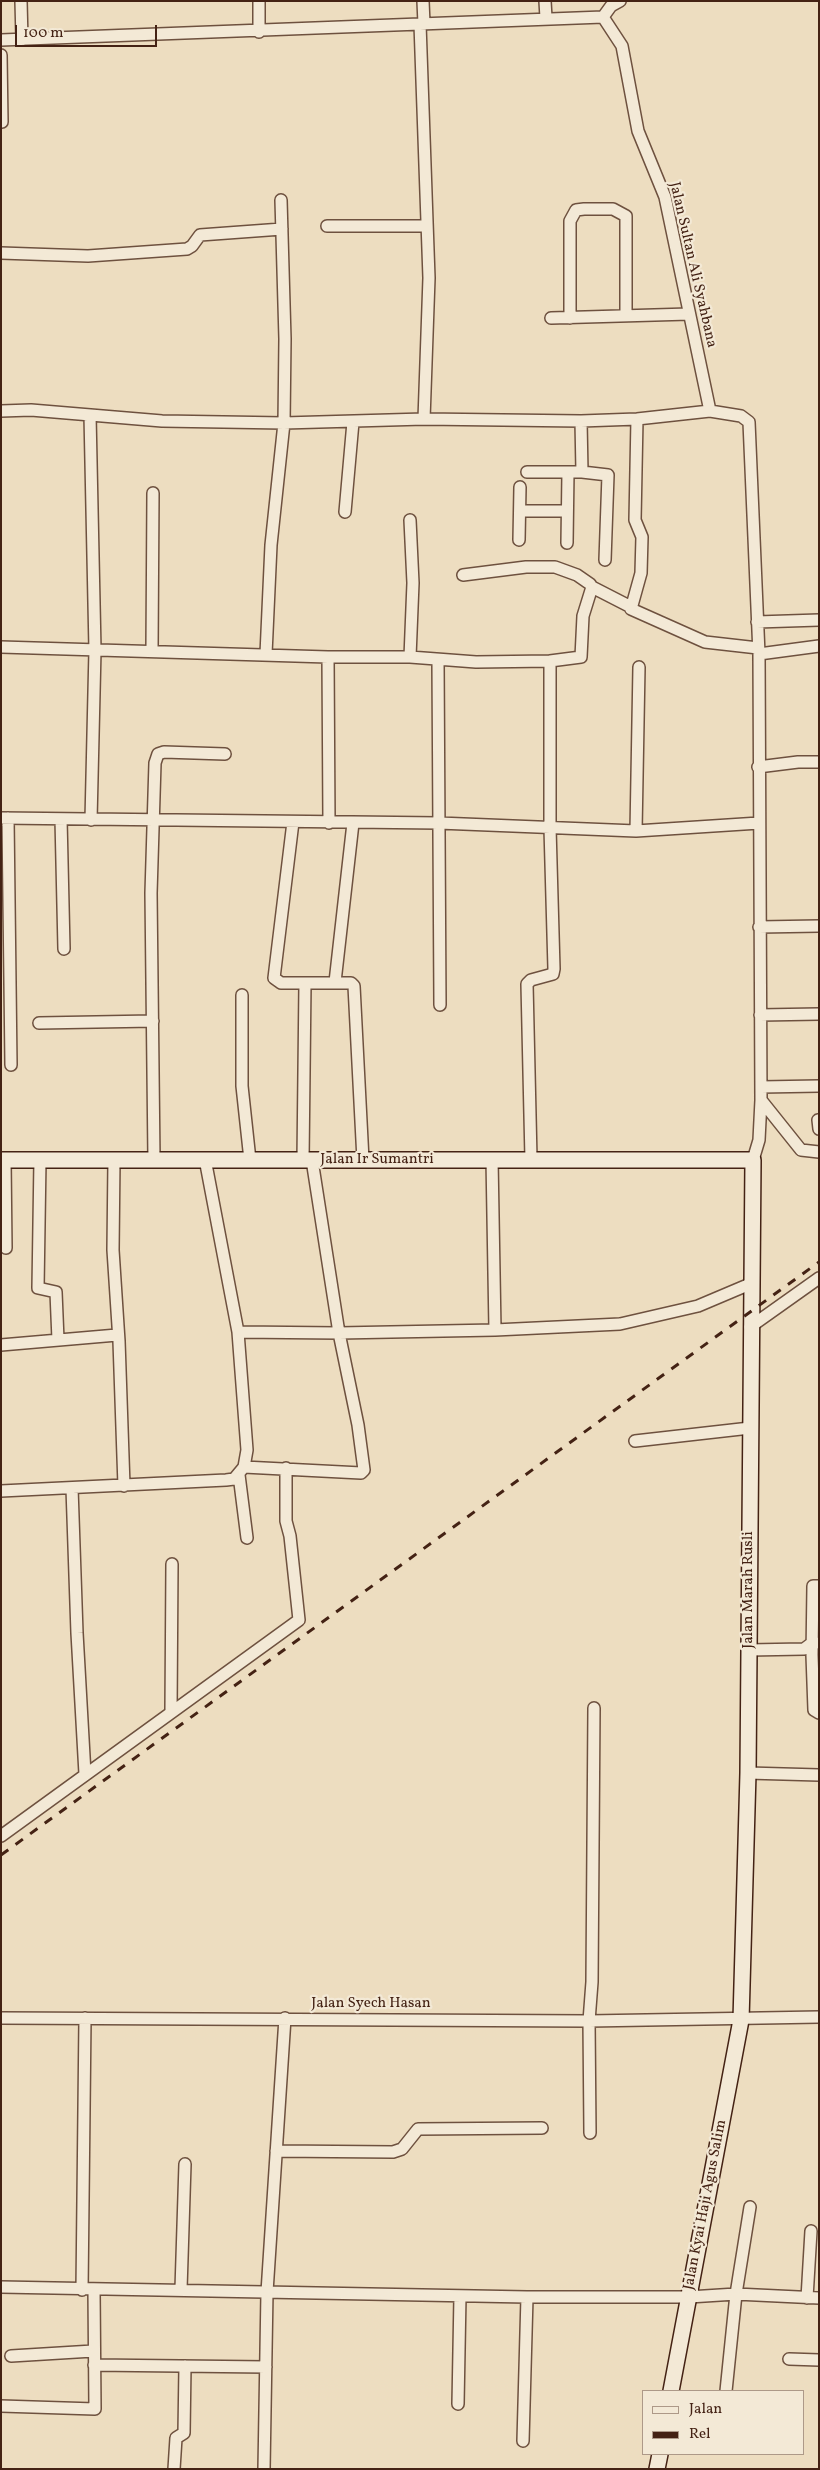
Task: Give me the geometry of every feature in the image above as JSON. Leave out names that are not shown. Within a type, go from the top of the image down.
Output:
[{"type":"main road","name":"Jalan Ir Sumantri","points":[[3,1160],[753,1160]]},
{"type":"main road","name":"Jalan Marah Rusli","points":[[741,2020],[748,1773],[750,1284],[753,1160]]},
{"type":"main road","name":"Jalan Kyai Haji Agus Salim","points":[[671,2390],[741,2020]]},
{"type":"main road","points":[[657,2469],[660,2455]]},
{"type":"street","points":[[20,1],[22,40]]},
{"type":"street","points":[[259,1],[259,32]]},
{"type":"street","points":[[423,1],[429,278],[424,419]]},
{"type":"street","points":[[545,1],[546,18]]},
{"type":"street","points":[[1,40],[259,32],[603,17],[611,6],[620,1]]},
{"type":"street","name":"Jalan Sultan Ali Syahbana","points":[[603,17],[623,51],[638,131],[665,197],[710,411]]},
{"type":"street","points":[[1,55],[2,122]]},
{"type":"street","points":[[266,654],[271,545],[284,423],[281,200]]},
{"type":"street","points":[[570,318],[570,221],[576,210],[592,209],[613,209],[626,216],[626,316]]},
{"type":"street","points":[[327,226],[427,226]]},
{"type":"street","points":[[1,253],[88,256],[187,249],[192,246],[200,235],[282,229]]},
{"type":"street","points":[[551,318],[689,314]]},
{"type":"street","points":[[1,411],[31,410],[162,421],[284,423],[424,419],[581,421],[637,419],[710,411],[741,416],[749,422],[758,651],[761,1087],[759,1140],[753,1160]]},
{"type":"street","points":[[90,415],[95,650],[91,820]]},
{"type":"street","points":[[631,607],[641,573],[642,537],[635,520],[637,419]]},
{"type":"street","points":[[581,421],[582,472]]},
{"type":"street","points":[[345,512],[353,422]]},
{"type":"street","points":[[527,472],[582,472],[608,475],[606,560]]},
{"type":"street","points":[[567,543],[568,472]]},
{"type":"street","points":[[519,540],[520,488]]},
{"type":"street","points":[[152,650],[153,493]]},
{"type":"street","points":[[520,511],[567,511]]},
{"type":"street","points":[[410,520],[413,583],[410,657]]},
{"type":"street","points":[[463,575],[526,567],[555,567],[577,575],[592,587],[631,607],[633,611],[706,642],[758,651],[819,646]]},
{"type":"street","points":[[1,647],[152,650],[328,657],[410,657],[438,661],[550,661],[581,657],[583,616],[592,587]]},
{"type":"street","points":[[757,622],[819,620]]},
{"type":"street","points":[[328,657],[329,823]]},
{"type":"street","points":[[438,661],[440,1005]]},
{"type":"street","points":[[531,1159],[527,984],[530,980],[554,972],[550,828],[550,661]]},
{"type":"street","points":[[636,831],[639,667]]},
{"type":"street","points":[[154,1160],[152,820],[155,763],[158,754],[164,752],[226,754]]},
{"type":"street","points":[[758,767],[798,762],[819,762]]},
{"type":"street","points":[[11,1065],[5,818],[439,823],[636,831],[759,823]]},
{"type":"street","points":[[61,819],[64,949]]},
{"type":"street","points":[[293,822],[274,978],[281,983],[335,982],[351,983],[354,986],[363,1160]]},
{"type":"street","points":[[335,982],[352,823]]},
{"type":"street","points":[[759,927],[819,926]]},
{"type":"street","points":[[1,1491],[226,1480],[241,1471],[286,1468],[361,1473],[364,1470],[358,1425],[339,1333],[308,1160],[305,983]]},
{"type":"street","points":[[242,996],[242,1086],[250,1160]]},
{"type":"street","points":[[760,1016],[819,1014]]},
{"type":"street","points":[[39,1023],[153,1021]]},
{"type":"street","points":[[761,1087],[819,1086]]},
{"type":"street","points":[[761,1100],[801,1150],[819,1152]]},
{"type":"street","points":[[818,1120],[819,1129]]},
{"type":"street","points":[[205,1159],[238,1332],[247,1450],[241,1471],[247,1538]]},
{"type":"street","points":[[492,1159],[495,1330]]},
{"type":"street","points":[[3,1160],[6,1248]]},
{"type":"street","points":[[40,1160],[38,1288],[56,1292],[58,1340]]},
{"type":"street","points":[[114,1160],[113,1250],[124,1486]]},
{"type":"street","points":[[750,1327],[819,1278]]},
{"type":"street","points":[[238,1332],[339,1333],[495,1330],[620,1324],[698,1306],[750,1284]]},
{"type":"street","points":[[1,1345],[117,1334]]},
{"type":"street","points":[[634,1441],[750,1428]]},
{"type":"street","points":[[1,1836],[299,1620],[290,1536],[286,1521],[286,1468]]},
{"type":"street","points":[[72,1488],[85,1774]]},
{"type":"street","points":[[171,1711],[172,1564]]},
{"type":"street","points":[[818,1713],[814,1710],[813,1649],[814,1586],[819,1586]]},
{"type":"street","points":[[749,1650],[813,1649]]},
{"type":"street","points":[[590,2133],[589,2020],[592,1982],[594,1708]]},
{"type":"street","points":[[748,1773],[819,1775]]},
{"type":"street","name":"Jalan Syech Hasan","points":[[1,2018],[741,2020],[819,2018]]},
{"type":"street","points":[[1,2406],[95,2409],[94,2365],[88,2290],[85,2018]]},
{"type":"street","points":[[264,2469],[267,2292],[285,2018]]},
{"type":"street","points":[[276,2151],[393,2152],[402,2149],[418,2129],[542,2128]]},
{"type":"street","points":[[181,2289],[185,2164]]},
{"type":"street","points":[[726,2390],[736,2294],[750,2207]]},
{"type":"street","points":[[1,2287],[527,2297],[689,2297],[736,2294],[813,2298],[811,2231]]},
{"type":"street","points":[[458,2404],[460,2296]]},
{"type":"street","points":[[523,2441],[527,2297]]},
{"type":"street","points":[[11,2356],[93,2351]]},
{"type":"street","points":[[789,2359],[819,2360]]},
{"type":"street","points":[[94,2365],[266,2367]]},
{"type":"street","points":[[174,2469],[176,2438],[184,2433],[185,2366]]},
{"type":"railway","points":[[1,1855],[819,1262]]}]
